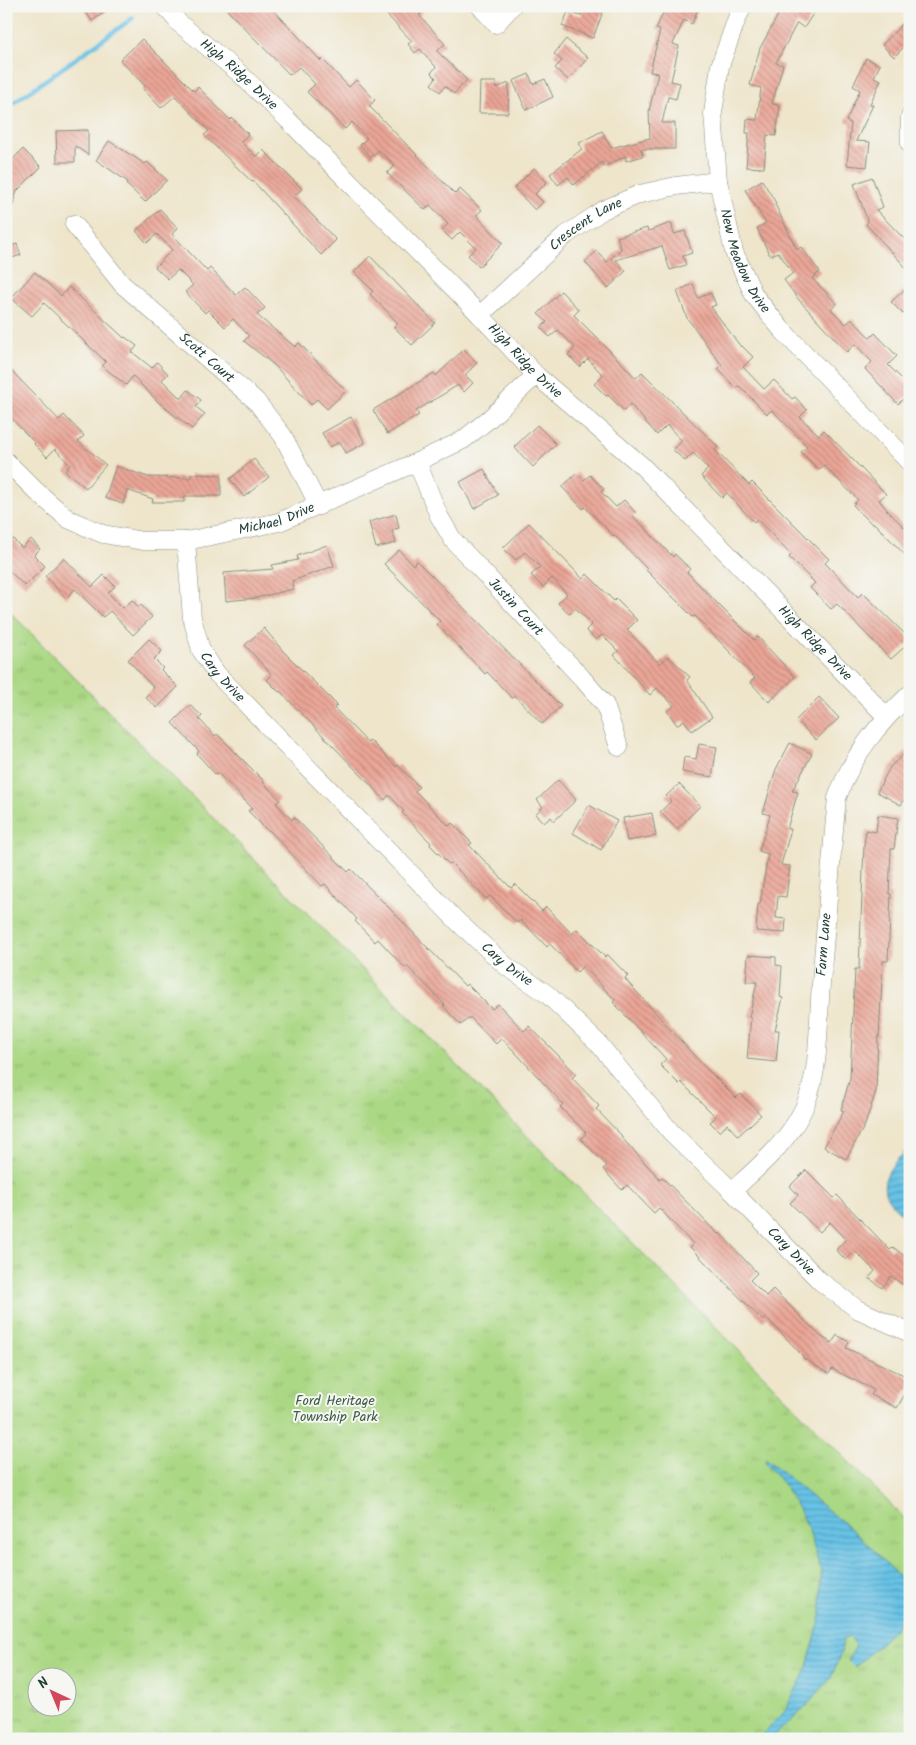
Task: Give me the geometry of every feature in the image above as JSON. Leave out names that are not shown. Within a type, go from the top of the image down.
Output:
[{"type":"street","name":"High Ridge Drive","points":[[165,6],[180,23],[238,72],[288,120],[480,315],[536,375],[641,465],[886,716]]},
{"type":"street","points":[[480,6],[496,24],[512,6]]},
{"type":"street","name":"New Meadow Drive","points":[[743,6],[720,66],[713,112],[718,181],[734,252],[754,295],[782,330],[910,463]]},
{"type":"street","points":[[910,116],[910,144]]},
{"type":"street","name":"Crescent Lane","points":[[480,315],[566,235],[603,210],[640,194],[676,186],[718,181]]},
{"type":"street","name":"Scott Court","points":[[74,224],[122,284],[256,401],[283,436],[319,506]]},
{"type":"street","name":"Michael Drive","points":[[6,461],[36,492],[68,519],[103,534],[143,541],[186,541],[280,522],[417,462],[463,440],[489,419],[536,375]]},
{"type":"street","name":"Justin Court","points":[[417,462],[439,516],[453,540],[605,705],[619,747]]},
{"type":"street","name":"Cary Drive","points":[[186,541],[192,618],[201,650],[216,673],[458,922],[506,966],[547,994],[598,1043],[671,1132],[820,1281],[857,1309],[910,1333]]},
{"type":"street","name":"Farm Lane","points":[[732,1191],[776,1150],[797,1121],[809,1096],[816,1061],[837,798],[845,776],[861,750],[886,716],[910,694]]},
{"type":"green space","name":"Ford Heritage Township Park","points":[[6,608],[910,1524],[910,1732],[902,1739],[6,1739]]},
{"type":"water","points":[[906,1151],[910,1151],[910,1218],[893,1205],[886,1196],[884,1189],[890,1169]]},
{"type":"water","points":[[765,1459],[845,1524],[881,1558],[910,1589],[910,1611],[883,1641],[855,1667],[848,1660],[856,1646],[851,1637],[843,1639],[841,1653],[831,1678],[808,1704],[771,1739],[758,1739],[784,1712],[806,1670],[821,1616],[821,1572],[808,1527],[785,1486],[767,1465]]},
{"type":"building","points":[[82,6],[114,6],[92,21]]},
{"type":"building","points":[[223,6],[270,6],[321,61],[322,59],[349,87],[356,80],[375,100],[369,106],[455,194],[460,189],[482,210],[476,215],[503,243],[479,267],[468,255],[476,248],[460,232],[452,240],[442,230],[448,224],[430,205],[425,210],[387,173],[395,166],[379,150],[371,157],[360,145],[367,138],[352,122],[345,129],[307,92],[315,84],[299,67],[290,75]]},
{"type":"building","points":[[393,6],[417,6],[422,12],[419,15],[445,44],[437,51],[467,80],[454,94],[445,86],[440,92],[431,84],[436,78],[431,73],[436,67],[420,49],[415,53],[408,44],[412,41],[385,13]]},
{"type":"building","points":[[585,6],[597,6],[604,9],[593,38],[562,26],[568,12],[581,16]]},
{"type":"building","points":[[666,6],[687,6],[697,11],[692,24],[684,20],[673,44],[679,46],[671,81],[680,83],[676,99],[668,97],[662,123],[675,123],[675,149],[641,149],[643,156],[626,161],[625,156],[604,167],[602,162],[574,185],[568,177],[558,185],[550,174],[582,149],[579,143],[602,131],[611,148],[650,138],[649,111],[658,73],[650,72],[660,30],[656,29]]},
{"type":"building","points":[[783,6],[818,6],[804,28],[797,23],[776,63],[783,65],[772,104],[780,105],[776,136],[767,135],[764,168],[746,167],[749,133],[746,133],[747,119],[757,120],[761,88],[750,85],[760,48]]},
{"type":"building","points":[[910,16],[910,41],[894,57],[882,45]]},
{"type":"building","points":[[142,39],[194,91],[198,87],[230,120],[232,118],[248,134],[241,142],[256,157],[263,150],[302,189],[294,196],[336,240],[321,255],[253,181],[204,135],[209,131],[175,96],[161,108],[143,89],[145,86],[120,60]]},
{"type":"building","points":[[566,39],[588,58],[568,80],[555,68],[562,61],[554,54]]},
{"type":"building","points":[[866,58],[880,65],[874,77],[881,80],[870,104],[873,105],[856,141],[870,142],[867,167],[847,165],[851,123],[846,121],[860,90],[853,86]]},
{"type":"building","points":[[529,74],[533,84],[545,79],[553,97],[526,110],[513,81]]},
{"type":"building","points":[[480,82],[496,82],[496,88],[509,83],[508,113],[479,113]]},
{"type":"building","points":[[88,130],[88,155],[75,146],[75,162],[57,162],[56,131]]},
{"type":"building","points":[[109,141],[145,164],[147,162],[167,180],[145,202],[126,184],[128,182],[96,160]]},
{"type":"building","points":[[23,149],[41,167],[17,191],[9,217],[6,217],[6,166]]},
{"type":"building","points":[[534,168],[547,182],[535,194],[543,202],[535,210],[514,188]]},
{"type":"building","points":[[872,177],[883,207],[876,210],[910,245],[910,272],[866,224],[868,222],[854,184]]},
{"type":"building","points":[[762,180],[776,203],[797,250],[801,247],[820,272],[812,278],[837,304],[831,309],[846,324],[852,319],[870,338],[875,333],[897,356],[888,365],[910,387],[910,393],[898,404],[865,369],[872,362],[855,344],[847,352],[799,300],[784,280],[793,273],[778,252],[770,256],[757,228],[766,223],[745,190]]},
{"type":"building","points":[[160,209],[178,228],[172,234],[207,271],[210,268],[236,295],[245,287],[265,308],[257,315],[295,347],[299,343],[346,391],[327,409],[317,399],[311,405],[274,365],[244,341],[249,336],[233,319],[225,327],[208,310],[205,313],[185,292],[193,285],[178,270],[168,279],[155,267],[172,250],[157,234],[147,243],[136,231]]},
{"type":"building","points":[[671,223],[674,234],[685,231],[692,253],[683,256],[686,265],[670,270],[662,246],[616,260],[626,271],[608,288],[585,262],[597,251],[607,262],[621,249],[617,237],[647,228],[648,231]]},
{"type":"building","points":[[17,244],[21,255],[6,260],[6,248]]},
{"type":"building","points":[[370,256],[435,323],[412,345],[394,327],[398,323],[370,294],[373,291],[354,272]]},
{"type":"building","points":[[35,272],[61,296],[69,287],[124,338],[137,346],[132,352],[152,368],[157,362],[168,374],[162,380],[181,399],[188,390],[201,400],[196,407],[205,414],[192,429],[158,402],[133,376],[126,385],[102,366],[106,362],[44,303],[32,316],[11,298]]},
{"type":"building","points":[[693,284],[698,298],[711,293],[716,305],[711,307],[741,347],[753,357],[743,367],[764,389],[774,380],[792,399],[795,397],[807,410],[800,417],[819,435],[824,430],[886,494],[879,500],[904,527],[910,521],[910,560],[874,523],[872,524],[853,505],[858,500],[824,465],[819,470],[801,452],[807,446],[772,410],[767,414],[739,386],[736,388],[718,369],[722,365],[687,318],[677,291]]},
{"type":"building","points":[[904,290],[910,296],[910,308],[903,314],[891,302]]},
{"type":"building","points":[[561,291],[579,310],[574,315],[636,378],[642,372],[718,447],[715,450],[749,485],[752,482],[829,559],[825,563],[858,597],[863,593],[910,639],[910,642],[891,659],[837,604],[831,609],[810,588],[815,583],[789,557],[791,555],[757,519],[754,522],[727,493],[722,498],[701,476],[708,469],[693,453],[685,461],[673,450],[682,441],[667,425],[657,435],[630,404],[624,411],[594,384],[603,375],[588,359],[580,367],[568,355],[575,348],[558,330],[550,337],[541,328],[547,322],[538,314]]},
{"type":"building","points":[[464,349],[477,363],[465,375],[473,383],[464,392],[458,385],[416,411],[419,415],[387,434],[373,410],[434,373],[436,376]]},
{"type":"building","points":[[6,365],[59,420],[64,415],[84,436],[78,441],[106,465],[86,488],[65,471],[70,465],[55,449],[47,457],[7,414],[13,408],[6,401]]},
{"type":"building","points":[[351,417],[365,443],[346,453],[340,442],[330,447],[322,433]]},
{"type":"building","points":[[537,425],[556,444],[533,467],[514,447]]},
{"type":"building","points":[[254,459],[269,477],[244,497],[230,479]]},
{"type":"building","points":[[116,466],[148,477],[191,478],[191,474],[221,475],[221,496],[184,496],[184,502],[152,502],[153,499],[127,490],[123,504],[105,498]]},
{"type":"building","points":[[484,469],[498,495],[474,509],[460,482]]},
{"type":"building","points":[[577,473],[584,480],[590,475],[604,489],[601,492],[616,507],[624,500],[636,513],[633,516],[673,557],[675,554],[690,569],[687,572],[754,640],[758,637],[795,677],[769,702],[750,682],[755,678],[695,616],[693,617],[646,570],[614,535],[585,507],[583,509],[562,487]]},
{"type":"building","points":[[396,514],[399,528],[392,530],[396,543],[376,548],[369,522]]},
{"type":"building","points":[[529,523],[583,579],[587,574],[614,601],[616,599],[637,620],[627,630],[660,664],[668,656],[690,677],[687,680],[712,717],[692,731],[684,720],[677,725],[667,711],[674,706],[657,688],[650,695],[614,655],[618,651],[602,635],[596,640],[586,630],[592,624],[575,608],[570,614],[558,603],[567,594],[552,578],[543,587],[531,575],[540,567],[525,552],[516,560],[503,548]]},
{"type":"building","points":[[6,532],[22,548],[31,539],[40,549],[34,555],[45,566],[25,586],[6,568]]},
{"type":"building","points":[[327,545],[334,566],[292,581],[293,589],[256,598],[226,601],[224,573],[273,569],[272,565],[298,560],[297,556]]},
{"type":"building","points":[[399,550],[413,565],[417,561],[561,706],[542,724],[515,696],[512,698],[487,672],[485,674],[437,624],[440,621],[384,564]]},
{"type":"building","points":[[64,558],[92,587],[104,575],[115,586],[108,593],[123,608],[132,600],[138,607],[141,605],[152,617],[133,635],[110,611],[103,617],[75,589],[66,598],[45,576]]},
{"type":"building","points":[[264,628],[283,651],[337,705],[334,708],[368,743],[370,740],[396,767],[398,765],[419,787],[415,791],[449,826],[452,823],[472,843],[469,845],[511,888],[515,884],[542,911],[546,907],[572,934],[577,929],[605,957],[607,954],[628,976],[625,979],[701,1063],[736,1098],[741,1094],[761,1115],[738,1136],[727,1124],[720,1132],[710,1122],[716,1117],[681,1082],[679,1084],[660,1065],[666,1059],[613,1002],[615,1000],[583,966],[577,972],[550,944],[547,947],[521,920],[517,923],[490,896],[486,899],[451,863],[449,864],[430,845],[431,843],[402,813],[404,811],[389,795],[385,800],[280,691],[267,680],[272,675],[245,645]]},
{"type":"building","points":[[149,639],[162,651],[154,659],[163,668],[161,670],[178,687],[157,708],[145,697],[154,688],[128,660]]},
{"type":"building","points":[[819,697],[839,718],[816,740],[796,720]]},
{"type":"building","points":[[190,705],[202,716],[199,719],[215,736],[217,734],[264,781],[280,800],[276,803],[292,820],[294,817],[348,872],[351,869],[465,986],[467,984],[492,1009],[498,1004],[524,1031],[529,1026],[558,1055],[576,1074],[572,1078],[599,1106],[596,1109],[621,1137],[660,1179],[662,1177],[718,1234],[720,1233],[757,1273],[750,1280],[766,1296],[773,1289],[820,1336],[832,1343],[837,1335],[849,1342],[846,1348],[910,1378],[910,1385],[897,1408],[871,1395],[874,1390],[832,1369],[829,1374],[803,1358],[767,1318],[763,1321],[690,1247],[693,1244],[659,1208],[654,1213],[627,1185],[622,1190],[603,1169],[607,1166],[581,1139],[586,1133],[560,1107],[563,1104],[502,1038],[496,1044],[470,1017],[461,1025],[443,1006],[445,1005],[407,966],[405,968],[378,939],[375,942],[325,884],[322,886],[269,830],[248,811],[252,808],[218,773],[216,775],[197,754],[199,751],[172,723]]},
{"type":"building","points":[[790,743],[812,754],[792,791],[798,792],[787,829],[791,829],[781,865],[790,866],[786,897],[778,896],[776,918],[786,919],[785,933],[756,931],[758,904],[760,904],[768,854],[759,851],[770,815],[763,813],[776,769]]},
{"type":"building","points":[[699,744],[717,747],[712,777],[682,772],[684,757],[696,759]]},
{"type":"building","points":[[910,748],[910,790],[901,805],[877,792],[890,767]]},
{"type":"building","points":[[558,780],[576,800],[554,821],[551,817],[544,823],[535,814],[543,807],[537,800]]},
{"type":"building","points":[[679,784],[700,806],[677,829],[660,812],[671,801],[666,796]]},
{"type":"building","points":[[589,805],[617,821],[601,850],[573,833]]},
{"type":"building","points":[[652,813],[656,836],[627,841],[623,818]]},
{"type":"building","points":[[878,815],[898,818],[894,849],[891,849],[888,961],[883,961],[876,1091],[865,1125],[846,1159],[824,1147],[844,1111],[841,1110],[850,1078],[855,969],[859,969],[864,845],[866,830],[876,832]]},
{"type":"building","points":[[748,955],[776,957],[776,965],[782,966],[780,997],[783,998],[775,1030],[779,1030],[776,1062],[747,1059],[751,1018],[749,1017],[757,982],[746,982]]},
{"type":"building","points":[[806,1170],[834,1198],[837,1195],[890,1250],[893,1247],[910,1260],[910,1275],[902,1284],[891,1276],[882,1288],[869,1278],[875,1271],[855,1251],[846,1260],[836,1250],[846,1239],[830,1222],[820,1232],[790,1203],[798,1195],[790,1186]]},
{"type":"waterway","points":[[6,108],[133,18]]}]
